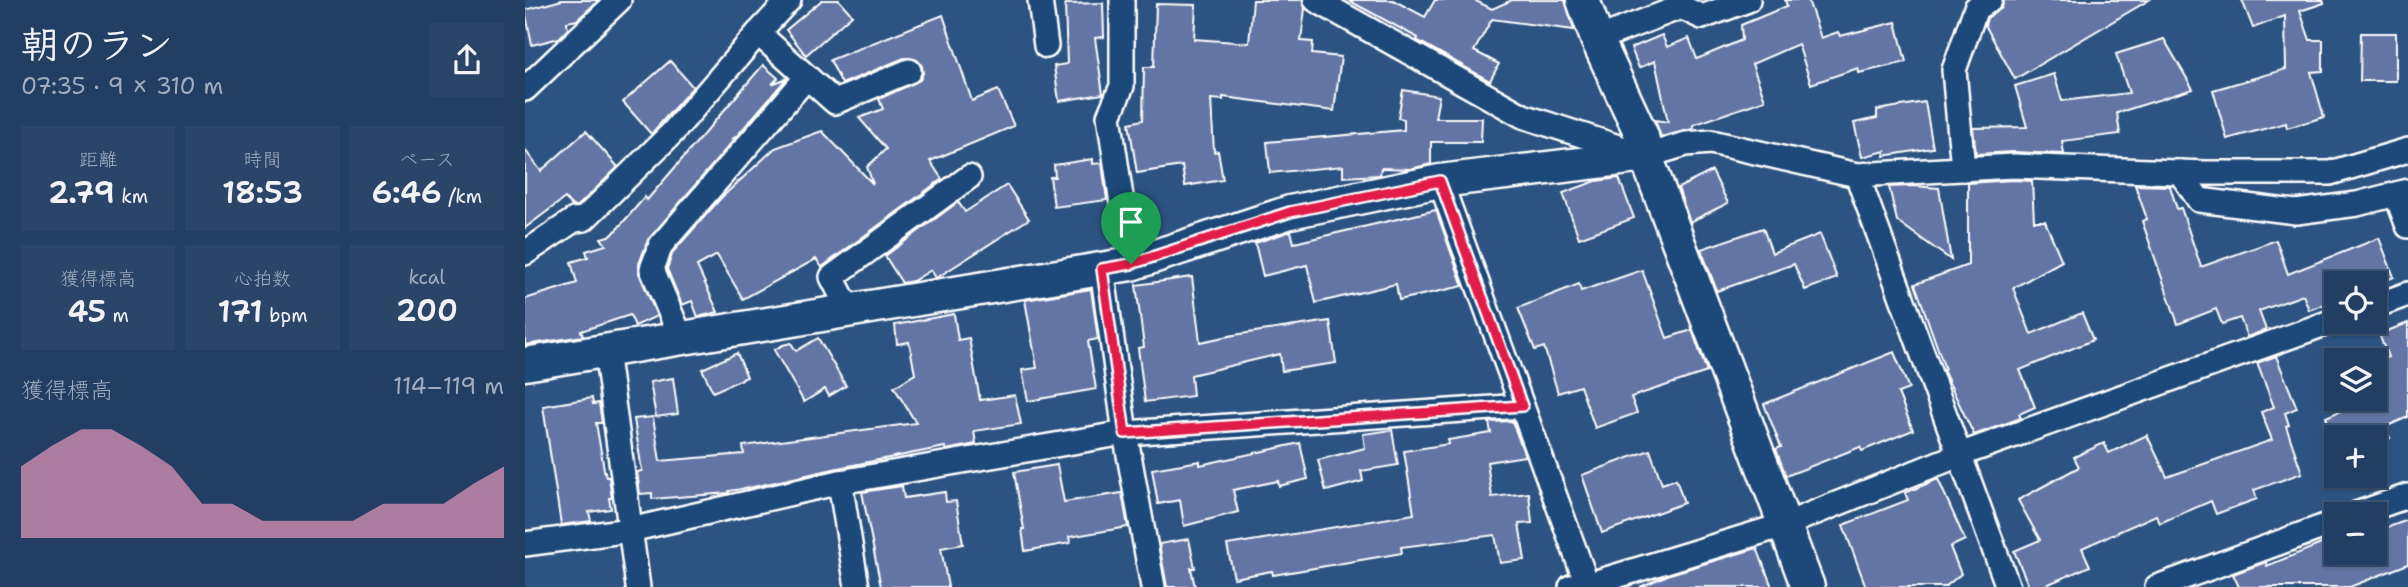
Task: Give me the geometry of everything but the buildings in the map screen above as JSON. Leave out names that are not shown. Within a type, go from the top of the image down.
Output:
[{"type":"street","points":[[525,89],[619,0]]},
{"type":"street","points":[[525,253],[574,220],[584,219],[672,133],[789,0]]},
{"type":"street","points":[[1041,0],[1046,46]]},
{"type":"street","points":[[1122,0],[1122,86],[1109,116],[1125,433],[1153,587]]},
{"type":"street","points":[[1316,0],[1524,116],[1646,156]]},
{"type":"street","points":[[1583,0],[1597,39],[1641,136],[1646,156],[1808,587]]},
{"type":"street","points":[[1597,39],[1681,7],[1702,17],[1748,0]]},
{"type":"street","points":[[1963,169],[1954,71],[1976,9],[1990,0]]},
{"type":"street","points":[[758,33],[835,102],[909,71]]},
{"type":"street","points":[[681,338],[652,269],[661,245],[807,77]]},
{"type":"street","points":[[525,364],[1117,266],[1290,212],[1440,181],[1646,156],[1686,144],[1711,142],[1857,175],[2013,166],[2180,172],[2330,173],[2408,150]]},
{"type":"street","points":[[2180,172],[2199,200],[2296,212],[2357,204],[2402,193],[2408,226]]},
{"type":"street","points":[[1857,175],[2008,587]]},
{"type":"street","points":[[849,310],[832,277],[865,242],[956,178]]},
{"type":"street","points":[[1440,181],[1522,406],[1582,586],[1784,525],[1959,455],[2324,324]]},
{"type":"street","points":[[2387,302],[2408,295]]},
{"type":"street","points":[[606,350],[638,587]]},
{"type":"street","points":[[525,544],[630,530],[840,482],[1125,433],[1522,406]]},
{"type":"street","points":[[840,482],[857,587]]},
{"type":"street","points":[[2387,503],[2408,496]]},
{"type":"street","points":[[2157,587],[2324,526]]},
{"type":"route","points":[[1440,181],[1522,406],[1125,433],[1102,269],[1131,264],[1290,212],[1440,181]]}]
